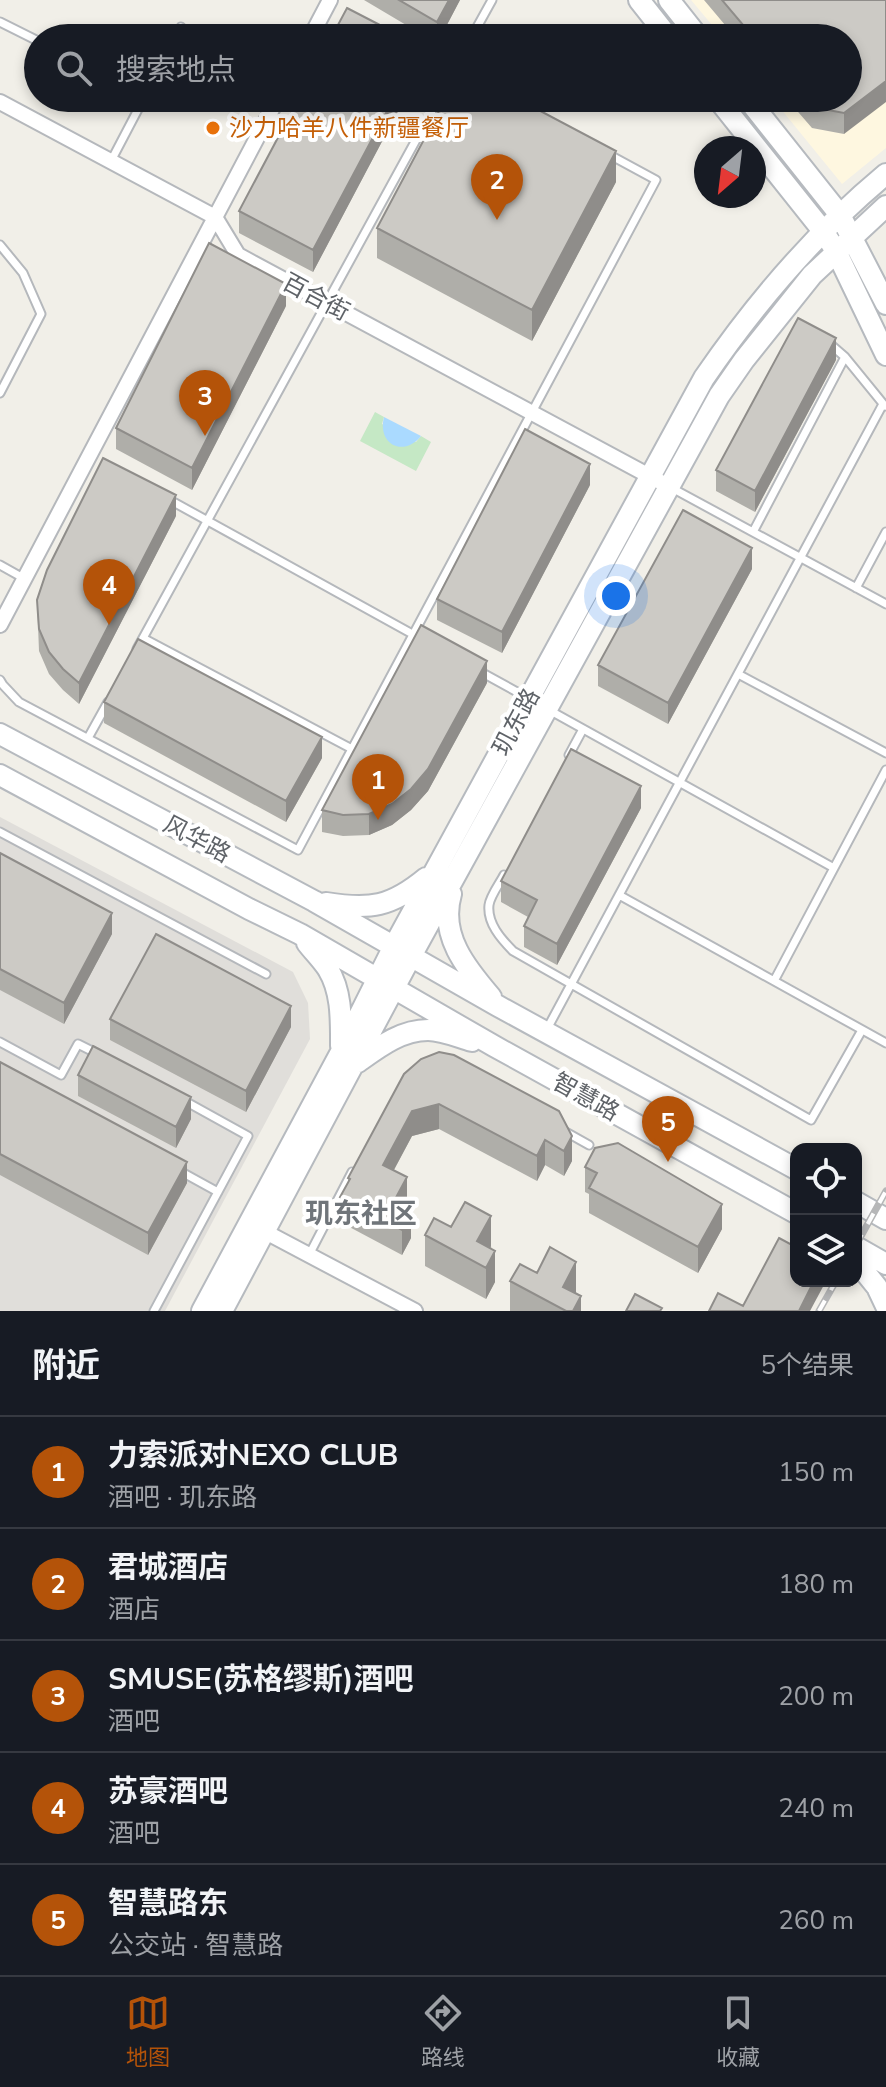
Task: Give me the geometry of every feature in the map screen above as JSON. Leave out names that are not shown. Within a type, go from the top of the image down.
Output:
[{"type":"main road","points":[[639,0],[658,24]]},
{"type":"main road","points":[[669,0],[688,24]]},
{"type":"main road","points":[[728,112],[836,251],[886,355]]},
{"type":"main road","points":[[758,112],[840,215],[886,304]]},
{"type":"main road","name":"玑东路","points":[[403,951],[458,871],[649,475],[704,378],[729,341],[798,256],[886,174]]},
{"type":"main road","name":"玑东路","points":[[202,1311],[257,1227],[348,1058],[403,951],[436,870],[538,704],[719,396],[782,322],[812,275],[886,206]]},
{"type":"main road","name":"风华路","points":[[0,734],[403,951]]},
{"type":"main road","name":"风华路","points":[[0,775],[300,934],[386,984]]},
{"type":"main road","points":[[314,901],[348,907],[389,902],[408,893],[436,870]]},
{"type":"main road","points":[[458,871],[448,906],[448,924],[459,956],[498,1006]]},
{"type":"main road","points":[[249,909],[267,876]]},
{"type":"main road","points":[[300,934],[328,969],[338,994],[348,1058],[405,1034],[429,1030],[494,1046]]},
{"type":"main road","name":"智慧路","points":[[403,951],[790,1166]]},
{"type":"main road","name":"智慧路","points":[[386,984],[790,1210]]},
{"type":"main road","points":[[862,1204],[886,1204]]},
{"type":"main road","points":[[862,1206],[886,1219]]},
{"type":"main road","name":"玑东路","points":[[222,1311],[257,1227]]},
{"type":"main road","points":[[862,1250],[886,1264]]},
{"type":"main road","points":[[862,1268],[877,1287],[886,1306]]},
{"type":"street","points":[[317,24],[330,0]]},
{"type":"street","points":[[0,102],[215,217]]},
{"type":"street","points":[[0,625],[96,460],[215,217],[271,112]]},
{"type":"street","name":"百合街","points":[[215,217],[238,255],[668,486]]},
{"type":"street","points":[[257,1227],[415,1311]]},
{"type":"lane","points":[[479,24],[492,0]]},
{"type":"lane","points":[[0,22],[24,34]]},
{"type":"lane","points":[[111,161],[137,112]]},
{"type":"lane","points":[[136,651],[431,112]]},
{"type":"lane","points":[[0,680],[19,702],[298,850],[656,180],[601,150]]},
{"type":"lane","points":[[0,245],[23,273],[41,314],[0,393]]},
{"type":"lane","points":[[546,1032],[884,406],[845,357],[817,338]]},
{"type":"lane","points":[[753,532],[845,357]]},
{"type":"lane","points":[[668,486],[886,604]]},
{"type":"lane","points":[[155,492],[426,642]]},
{"type":"lane","points":[[856,588],[886,532]]},
{"type":"lane","points":[[0,565],[25,579]]},
{"type":"lane","points":[[143,638],[352,749]]},
{"type":"lane","points":[[477,670],[834,868]]},
{"type":"lane","points":[[738,674],[886,753]]},
{"type":"lane","points":[[88,738],[115,688]]},
{"type":"lane","points":[[561,769],[583,729]]},
{"type":"lane","points":[[774,981],[886,770]]},
{"type":"lane","points":[[0,832],[266,974]]},
{"type":"lane","points":[[510,863],[489,904],[496,930],[513,951],[811,1120],[862,1030]]},
{"type":"lane","points":[[619,895],[886,1043]]},
{"type":"lane","points":[[0,1042],[61,1075],[78,1044],[105,1058]]},
{"type":"lane","points":[[154,1311],[248,1136],[170,1093]]},
{"type":"lane","points":[[551,1124],[589,1145]]},
{"type":"lane","points":[[309,1255],[359,1160]]},
{"type":"lane","points":[[166,1163],[218,1192]]},
{"type":"shaded area","points":[[691,0],[886,0],[886,148],[842,184],[783,112],[862,112],[862,24],[711,24]]},
{"type":"shaded area","points":[[0,817],[293,972],[308,1003],[310,1039],[165,1311],[0,1311]]},
{"type":"green space","points":[[375,412],[384,417],[382,424],[416,442],[421,436],[431,442],[416,471],[360,441]]},
{"type":"water","points":[[384,417],[421,436],[407,446],[393,445],[384,434]]},
{"type":"building","points":[[399,0],[449,0],[437,22]]},
{"type":"building","points":[[722,0],[886,0],[886,81],[862,99],[862,24],[742,24]]},
{"type":"building","points":[[347,8],[378,24],[338,24]]},
{"type":"building","points":[[292,112],[387,112],[313,250],[239,211]]},
{"type":"building","points":[[439,112],[542,112],[616,151],[532,310],[377,228]]},
{"type":"building","points":[[209,243],[286,284],[192,468],[116,428]]},
{"type":"building","points":[[798,318],[836,338],[755,491],[716,470]]},
{"type":"building","points":[[525,429],[590,464],[502,632],[437,599]]},
{"type":"building","points":[[103,458],[176,495],[79,683],[49,652],[39,629],[37,600],[47,570]]},
{"type":"building","points":[[683,510],[752,548],[668,703],[598,665]]},
{"type":"building","points":[[421,625],[487,661],[428,769],[411,789],[392,804],[369,814],[343,815],[322,810]]},
{"type":"building","points":[[138,639],[322,737],[286,801],[104,702]]},
{"type":"building","points":[[571,749],[641,786],[557,944],[524,926],[537,900],[501,881]]},
{"type":"building","points":[[0,853],[112,913],[64,1003],[0,969]]},
{"type":"building","points":[[156,934],[291,1006],[246,1091],[110,1019]]},
{"type":"building","points":[[93,1046],[191,1097],[176,1127],[78,1075]]},
{"type":"building","points":[[439,1052],[454,1055],[559,1111],[572,1136],[564,1151],[545,1140],[537,1156],[439,1104],[412,1111],[383,1165],[407,1177],[393,1203],[411,1213],[402,1230],[340,1197],[404,1074],[421,1059]]},
{"type":"building","points":[[0,1062],[187,1162],[148,1233],[0,1154]]},
{"type":"building","points":[[618,1143],[722,1204],[698,1247],[589,1188],[597,1173],[585,1167],[595,1148]]},
{"type":"building","points":[[465,1202],[491,1216],[477,1241],[495,1251],[486,1268],[425,1235],[434,1218],[451,1227]]},
{"type":"building","points":[[779,1238],[790,1244],[790,1287],[811,1287],[799,1311],[709,1311],[718,1293],[743,1306]]},
{"type":"building","points":[[550,1247],[576,1262],[563,1287],[581,1296],[573,1311],[566,1311],[510,1281],[520,1264],[537,1273]]},
{"type":"building","points":[[635,1294],[662,1308],[660,1311],[626,1311]]},
{"type":"railway","points":[[862,1234],[886,1191]]},
{"type":"railway","points":[[819,1311],[833,1287]]},
{"type":"place","name":"沙力哈羊八件新疆餐厅","points":[[213,128]]},
{"type":"place","name":"君城酒店","points":[[497,220]]},
{"type":"place","name":"SMUSE(苏格缪斯)酒吧","points":[[205,436]]},
{"type":"place","name":"苏豪酒吧","points":[[109,625]]},
{"type":"place","name":"力索派对NEXO CLUB","points":[[378,820]]},
{"type":"place","name":"智慧路东","points":[[668,1162]]},
{"type":"district","name":"玑东社区","points":[[361,1213]]}]
